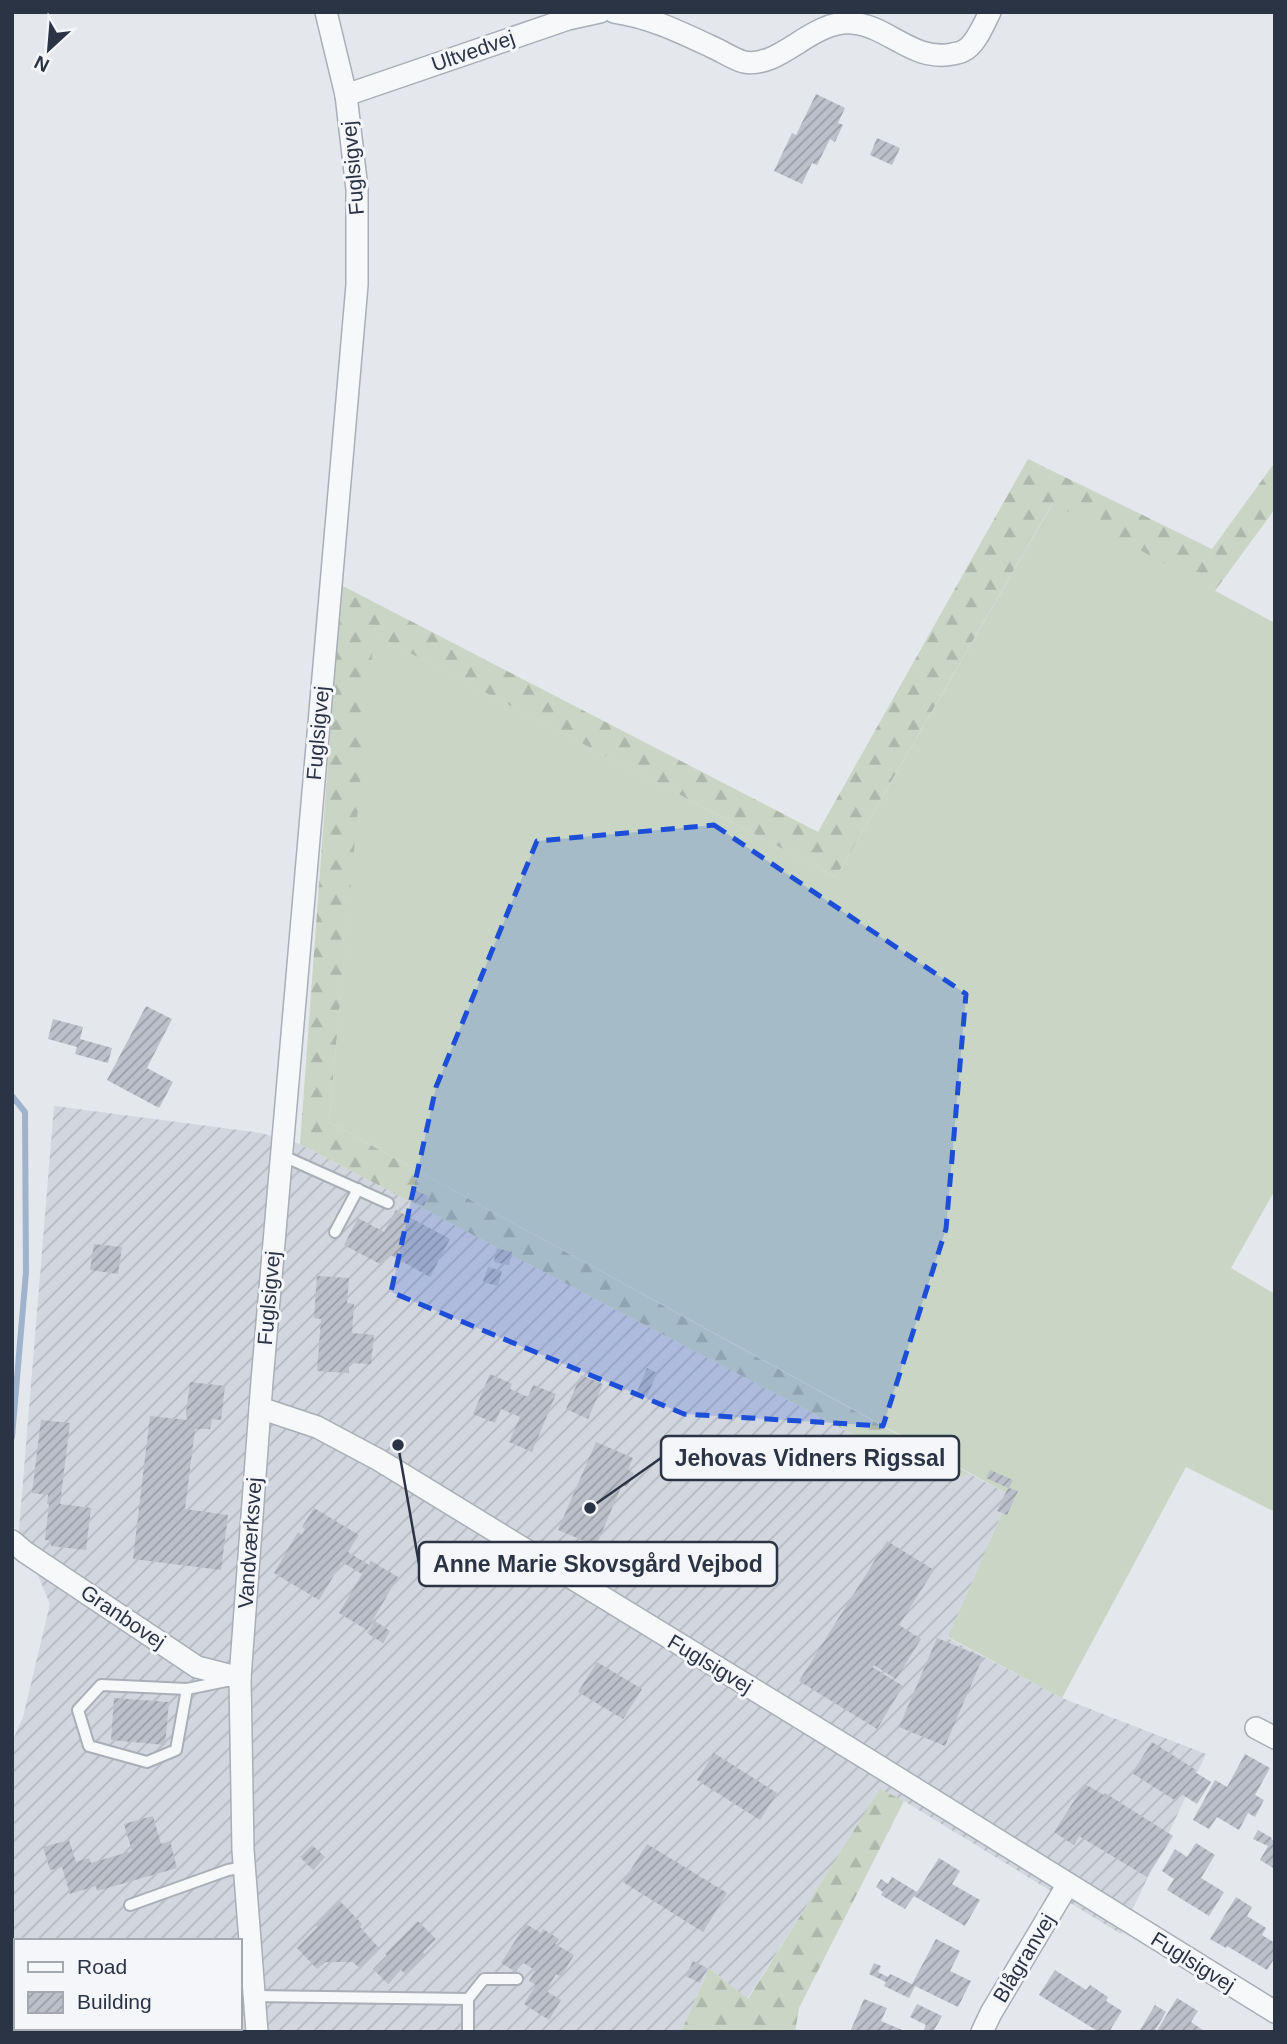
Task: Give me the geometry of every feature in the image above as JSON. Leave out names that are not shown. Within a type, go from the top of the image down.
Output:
[{"type":"street","name":"Fuglsigvej","points":[[326,12],[346,95],[357,189],[357,285],[260,1408],[317,1427],[379,1460],[1275,2012]]},
{"type":"street","name":"Ultvedvej","points":[[346,95],[568,19],[600,12]]},
{"type":"street","points":[[614,12],[635,15],[668,26],[744,62],[771,59],[827,26],[852,23],[874,30],[917,52],[941,56],[964,51],[981,32],[990,12]]},
{"type":"street","name":"Vandværksvej","points":[[257,2032],[244,1867],[240,1678],[260,1408]]},
{"type":"street","name":"Granbovej","points":[[12,1542],[197,1667],[240,1678]]},
{"type":"street","name":"Blågranvej","points":[[982,2032],[1068,1884]]},
{"type":"lane","points":[[281,1155],[388,1203]]},
{"type":"lane","points":[[335,1232],[358,1189]]},
{"type":"lane","points":[[187,1689],[176,1750],[147,1762],[89,1746],[78,1710],[101,1685],[187,1689],[240,1678]]},
{"type":"lane","points":[[130,1905],[228,1870],[244,1867]]},
{"type":"lane","points":[[468,2032],[468,1999],[484,1979],[517,1979]]},
{"type":"lane","points":[[254,1996],[468,1999]]},
{"type":"highlighted area","points":[[714,825],[966,994],[946,1229],[883,1426],[684,1414],[391,1292],[436,1087],[537,841]]},
{"type":"shaded area","points":[[54,1106],[261,1133],[300,1144],[942,1481],[970,1474],[1010,1495],[948,1638],[1062,1698],[1206,1754],[1121,1934],[904,1801],[881,1790],[747,1999],[709,1968],[681,2032],[12,2032],[12,1742],[23,1717],[50,1604],[19,1530]]},
{"type":"green space","points":[[1028,459],[1212,549],[1275,462],[1275,509],[1214,592],[1052,504],[836,877],[375,635],[329,1122],[970,1474],[942,1481],[300,1144],[341,585],[818,832]]},
{"type":"green space","points":[[1053,503],[1275,623],[1275,1190],[1231,1268],[1275,1294],[1275,1512],[1186,1467],[1062,1698],[948,1637],[1010,1495],[329,1122],[374,634],[836,877]]},
{"type":"green space","points":[[880,1789],[904,1801],[799,2008],[795,2032],[681,2032],[709,1968],[748,1999]]},
{"type":"building","points":[[816,94],[845,108],[838,123],[843,125],[835,142],[830,139],[817,165],[812,163],[802,184],[774,171],[792,133],[796,135]]},
{"type":"building","points":[[877,138],[900,148],[892,165],[870,155]]},
{"type":"building","points":[[146,1006],[172,1019],[147,1068],[173,1082],[159,1108],[107,1080]]},
{"type":"building","points":[[53,1019],[83,1027],[80,1039],[112,1048],[108,1063],[75,1054],[77,1047],[48,1039]]},
{"type":"building","points":[[413,1189],[428,1196],[424,1206],[408,1200]]},
{"type":"building","points":[[396,1210],[450,1239],[430,1277],[389,1254],[382,1265],[344,1245],[358,1218],[384,1232]]},
{"type":"building","points":[[94,1244],[122,1247],[118,1274],[90,1270]]},
{"type":"building","points":[[497,1248],[512,1252],[509,1265],[494,1262]]},
{"type":"building","points":[[488,1267],[502,1271],[498,1286],[483,1282]]},
{"type":"building","points":[[317,1276],[349,1278],[347,1303],[354,1304],[352,1333],[374,1335],[371,1364],[349,1363],[349,1373],[317,1371],[321,1319],[314,1318]]},
{"type":"building","points":[[647,1368],[657,1373],[647,1396],[637,1392]]},
{"type":"building","points":[[490,1374],[512,1384],[510,1389],[528,1397],[533,1385],[556,1394],[532,1452],[509,1442],[520,1417],[501,1409],[495,1423],[473,1414]]},
{"type":"building","points":[[581,1375],[603,1384],[588,1419],[566,1409]]},
{"type":"building","points":[[190,1382],[225,1386],[221,1420],[212,1419],[210,1429],[195,1429],[185,1509],[228,1515],[221,1570],[133,1559],[150,1416],[187,1420]]},
{"type":"building","points":[[41,1420],[70,1423],[60,1504],[91,1508],[86,1550],[51,1546],[51,1541],[45,1540],[48,1495],[32,1493]]},
{"type":"building","points":[[596,1442],[633,1458],[628,1470],[634,1473],[627,1487],[622,1485],[596,1546],[558,1530]]},
{"type":"building","points":[[990,1470],[1013,1480],[1009,1488],[1018,1491],[1007,1515],[997,1511],[1008,1488],[986,1478]]},
{"type":"building","points":[[314,1508],[359,1535],[348,1552],[369,1565],[371,1561],[398,1577],[367,1630],[339,1613],[362,1574],[342,1562],[319,1600],[274,1573],[298,1532],[302,1535],[305,1529],[302,1527]]},
{"type":"building","points":[[887,1541],[934,1570],[899,1625],[921,1639],[896,1679],[874,1665],[872,1667],[903,1686],[877,1729],[799,1681]]},
{"type":"building","points":[[375,1621],[390,1631],[383,1643],[367,1633]]},
{"type":"building","points":[[937,1638],[983,1657],[945,1746],[899,1727]]},
{"type":"building","points":[[597,1662],[642,1689],[623,1719],[578,1692]]},
{"type":"building","points":[[114,1698],[169,1702],[165,1745],[111,1740]]},
{"type":"building","points":[[1152,1742],[1211,1782],[1197,1804],[1181,1794],[1176,1801],[1132,1773]]},
{"type":"building","points":[[714,1753],[777,1793],[760,1820],[697,1780]]},
{"type":"building","points":[[1245,1754],[1270,1768],[1255,1795],[1264,1800],[1255,1817],[1248,1813],[1239,1830],[1217,1817],[1209,1829],[1193,1820],[1215,1780],[1227,1787]]},
{"type":"building","points":[[1085,1784],[1104,1795],[1105,1793],[1173,1836],[1147,1877],[1079,1836],[1074,1845],[1054,1832]]},
{"type":"building","points":[[153,1816],[161,1844],[170,1841],[177,1868],[97,1891],[96,1886],[70,1894],[62,1867],[50,1870],[43,1847],[69,1840],[76,1862],[89,1858],[91,1863],[132,1851],[124,1824]]},
{"type":"building","points":[[1258,1830],[1275,1841],[1275,1869],[1260,1860],[1268,1846],[1253,1839]]},
{"type":"building","points":[[1196,1843],[1215,1855],[1201,1878],[1224,1892],[1209,1916],[1167,1890],[1174,1879],[1162,1871],[1175,1849],[1187,1857]]},
{"type":"building","points":[[647,1844],[727,1893],[703,1932],[623,1882]]},
{"type":"building","points":[[312,1845],[325,1857],[313,1870],[300,1857]]},
{"type":"building","points":[[939,1858],[960,1871],[952,1884],[980,1900],[965,1926],[914,1896],[905,1909],[881,1895],[883,1892],[876,1887],[881,1879],[888,1884],[892,1877],[917,1892]]},
{"type":"building","points":[[1236,1897],[1252,1907],[1247,1916],[1266,1928],[1262,1935],[1275,1943],[1275,1957],[1267,1970],[1210,1939]]},
{"type":"building","points":[[339,1900],[362,1924],[360,1927],[380,1949],[360,1969],[353,1962],[326,1962],[317,1969],[297,1948],[317,1927],[315,1924]]},
{"type":"building","points":[[418,1921],[436,1939],[405,1974],[401,1970],[388,1984],[373,1969]]},
{"type":"building","points":[[526,1924],[541,1933],[543,1929],[559,1939],[555,1944],[574,1955],[561,1977],[556,1974],[546,1991],[561,2000],[549,2020],[524,2004],[536,1985],[529,1981],[535,1970],[522,1962],[516,1972],[501,1963]]},
{"type":"building","points":[[936,1939],[960,1951],[950,1971],[971,1981],[958,2007],[915,1986],[909,1998],[884,1986],[886,1982],[869,1974],[874,1963],[881,1966],[878,1972],[888,1977],[890,1974],[912,1984]]},
{"type":"building","points":[[693,1961],[707,1968],[700,1983],[686,1976]]},
{"type":"building","points":[[1055,1970],[1086,1990],[1090,1985],[1108,1997],[1106,2001],[1122,2011],[1109,2032],[1099,2032],[1039,1995]]},
{"type":"building","points":[[1177,1998],[1198,2011],[1191,2022],[1206,2032],[1156,2032]]},
{"type":"building","points":[[864,1999],[887,2008],[881,2021],[907,2032],[850,2032]]},
{"type":"building","points":[[917,2004],[942,2016],[933,2032],[923,2032],[926,2025],[910,2017]]},
{"type":"building","points":[[1155,2005],[1166,2012],[1154,2032],[1139,2032]]},
{"type":"waterway","points":[[12,1096],[25,1112],[26,1272],[12,1437]]},
{"type":"place","name":"Anne Marie Skovsgård Vejbod","points":[[398,1445]]},
{"type":"place","name":"Jehovas Vidners Rigssal","points":[[590,1508]]}]
